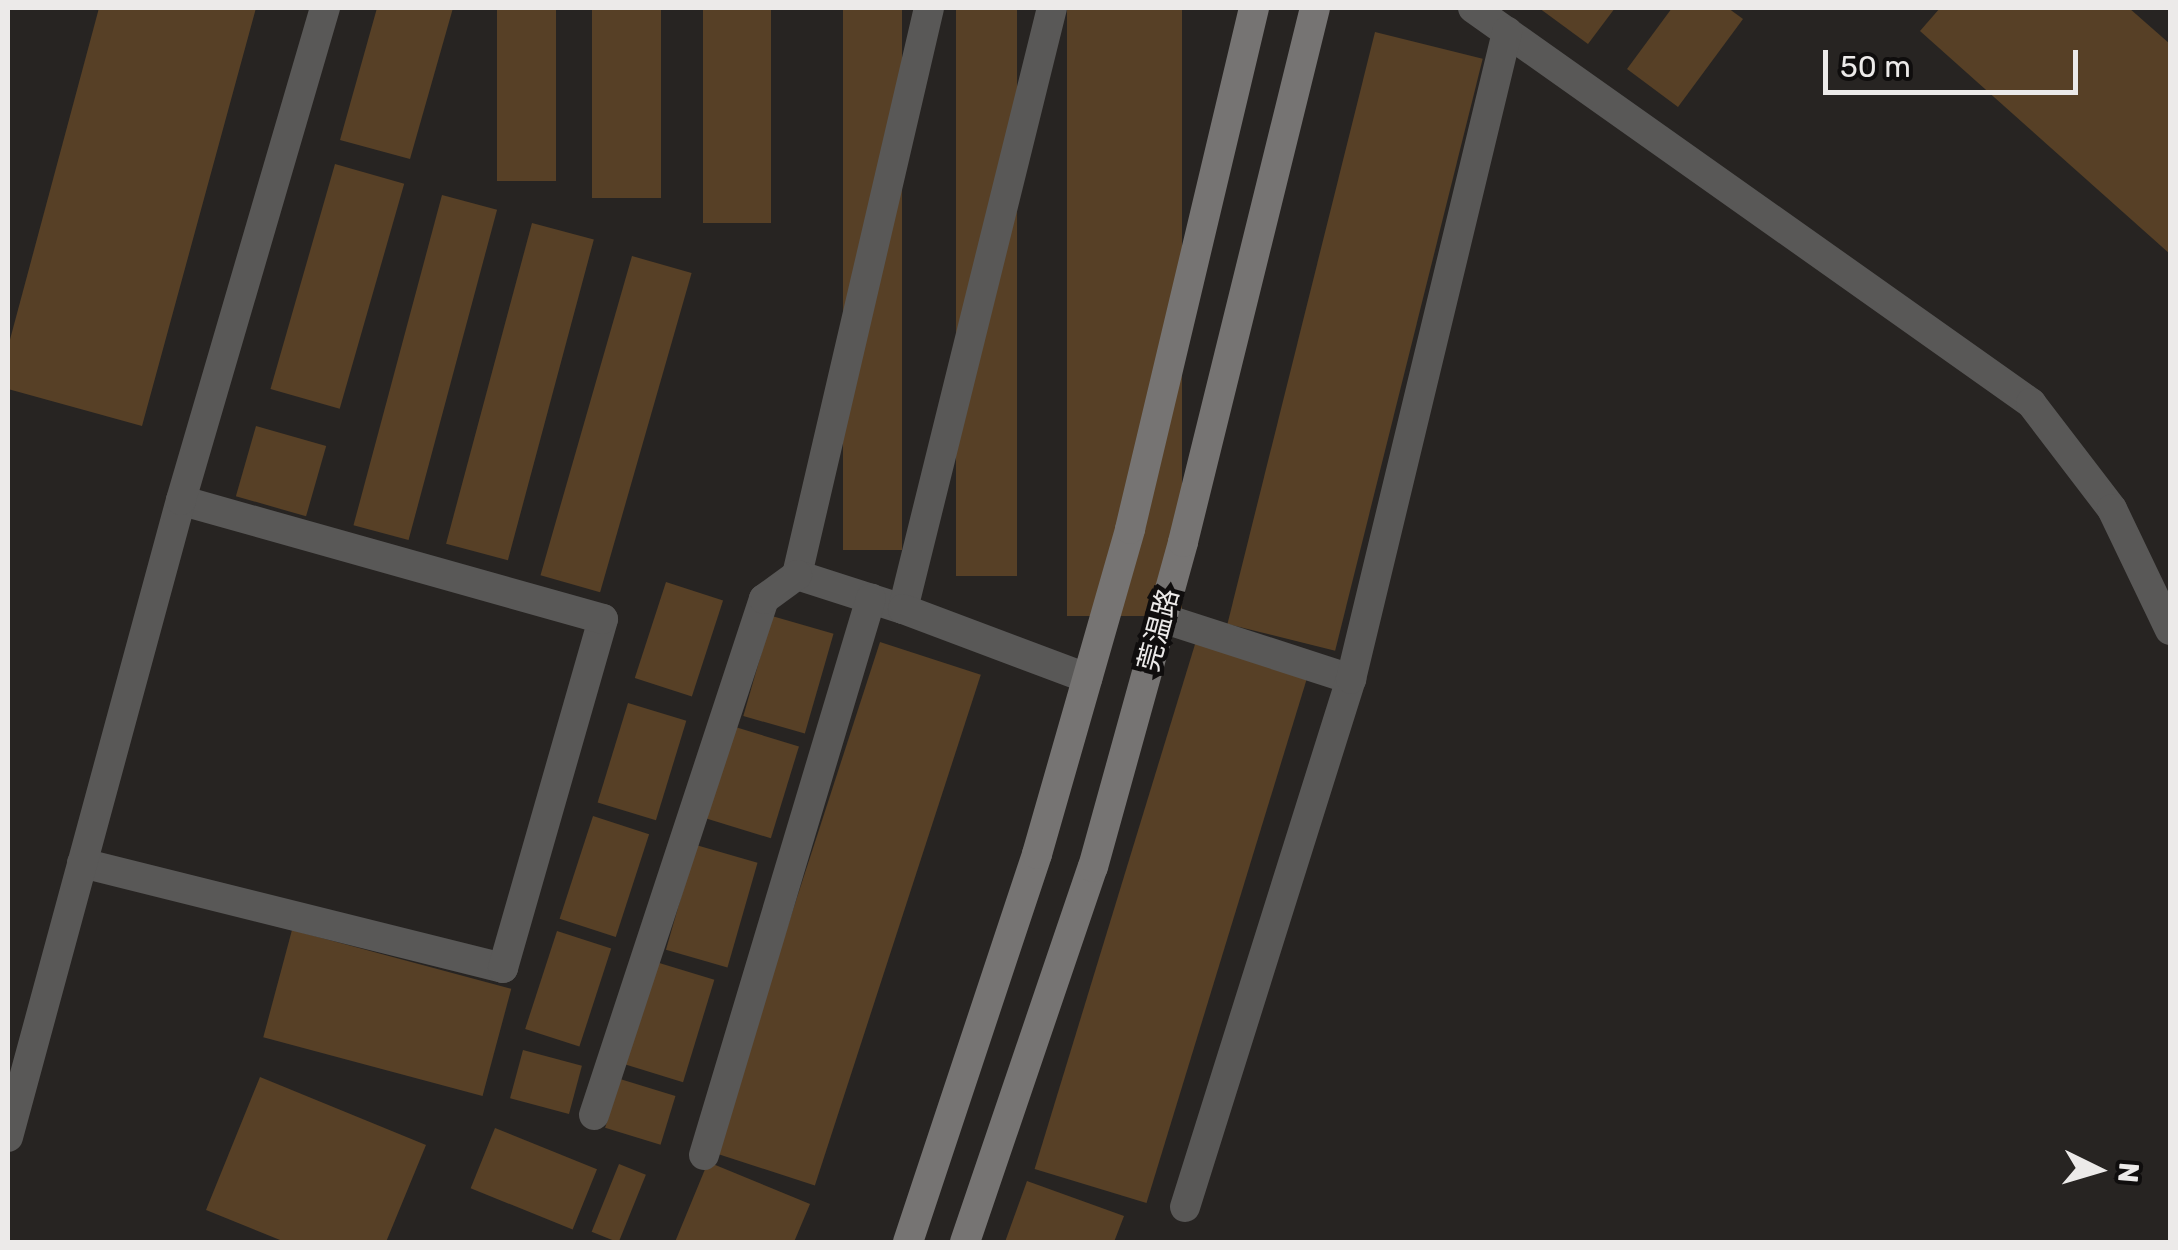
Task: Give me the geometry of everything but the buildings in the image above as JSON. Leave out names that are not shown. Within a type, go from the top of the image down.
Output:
[{"type":"main road","name":"莞温路","points":[[908,1242],[1026,890],[1130,529],[1254,8]]},
{"type":"main road","name":"莞温路","points":[[965,1242],[1093,867],[1162,618],[1315,8]]},
{"type":"street","points":[[8,1137],[181,500],[326,8]]},
{"type":"street","points":[[594,1114],[764,599],[797,575],[930,8]]},
{"type":"street","points":[[903,609],[1052,8]]},
{"type":"street","points":[[1473,8],[2031,403],[2112,509],[2170,630]]},
{"type":"street","points":[[1185,1208],[1351,679],[1507,32]]},
{"type":"street","points":[[82,863],[503,968],[603,619],[181,500]]},
{"type":"street","points":[[797,575],[903,609],[1087,678]]},
{"type":"street","points":[[704,1155],[871,598]]},
{"type":"street","points":[[1162,618],[1351,679]]}]
